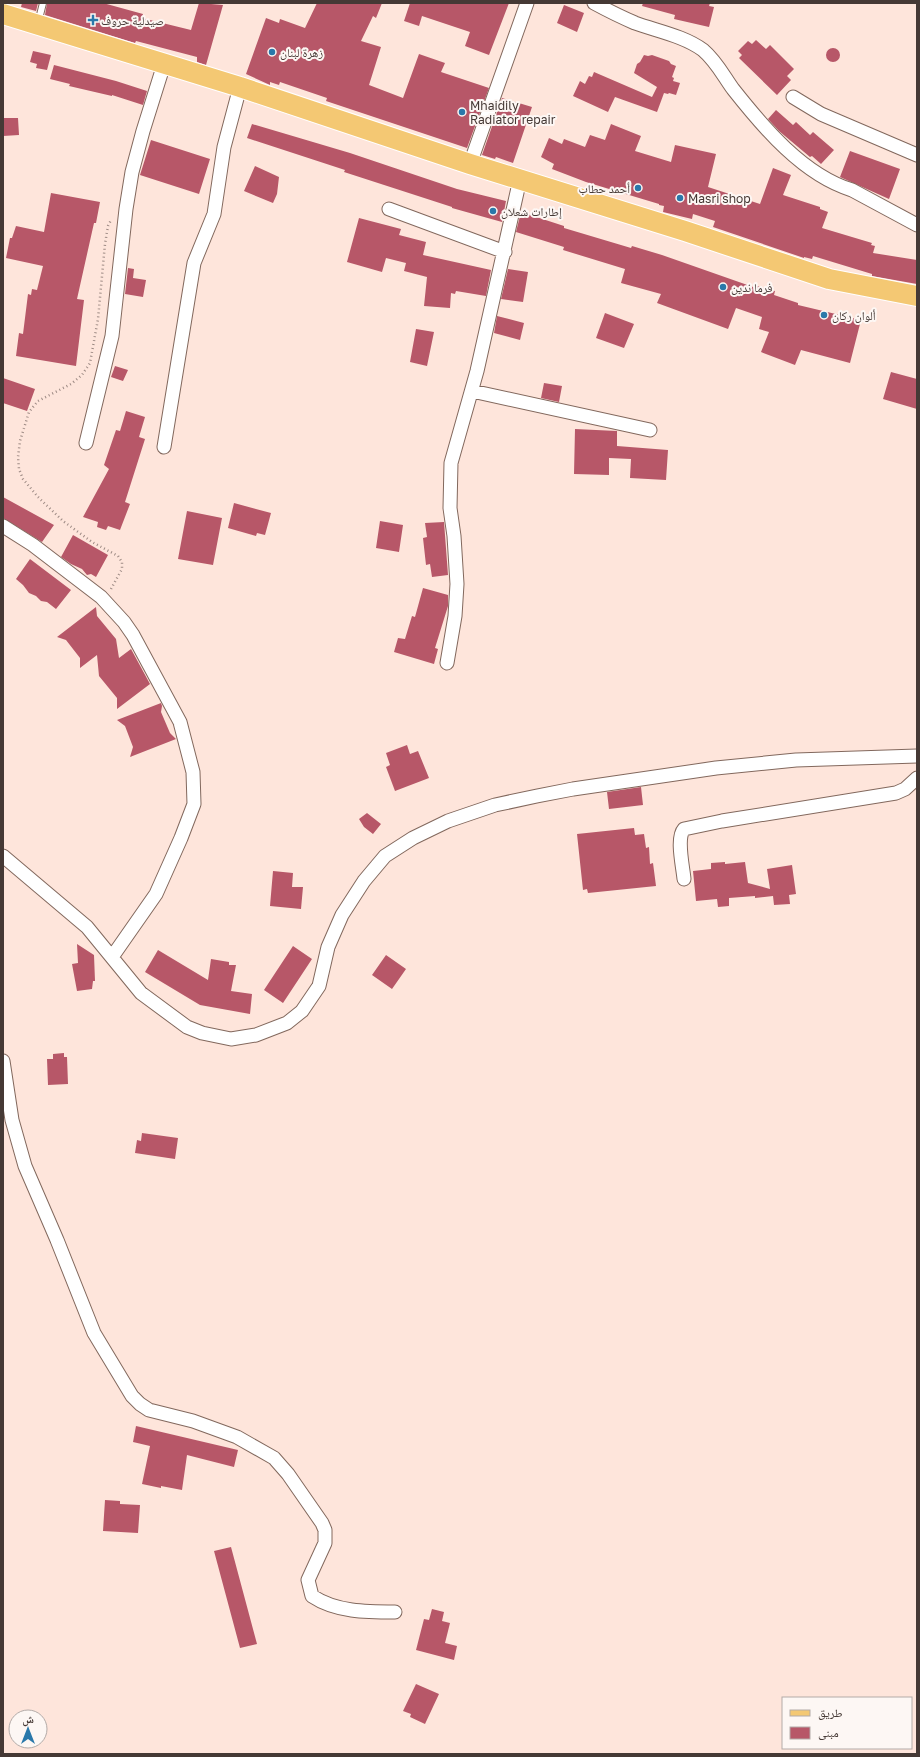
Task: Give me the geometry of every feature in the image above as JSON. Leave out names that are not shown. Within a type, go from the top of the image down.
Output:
[{"type":"main road","points":[[3,14],[240,87],[470,164],[829,279],[917,296]]},
{"type":"street","points":[[470,164],[527,3]]},
{"type":"street","points":[[594,3],[634,22],[683,40],[703,50],[713,60],[747,107],[783,147],[811,168],[841,186],[852,190],[917,225]]},
{"type":"street","points":[[86,443],[112,336],[126,209],[143,130],[164,64]]},
{"type":"street","points":[[164,447],[194,263],[214,214],[224,147],[240,87]]},
{"type":"street","points":[[793,97],[821,114],[917,155]]},
{"type":"street","points":[[447,662],[455,616],[457,584],[450,508],[452,463],[472,391],[505,252],[520,179]]},
{"type":"street","points":[[389,209],[505,252]]},
{"type":"street","points":[[472,391],[650,430]]},
{"type":"street","points":[[3,526],[38,548],[101,596],[124,622],[133,635],[180,722],[193,772],[194,804],[181,838],[156,894],[112,956]]},
{"type":"street","points":[[3,856],[87,927],[141,993],[187,1028],[202,1033],[231,1039],[256,1035],[287,1023],[302,1011],[319,986],[328,947],[342,915],[364,881],[385,856],[413,838],[448,821],[495,805],[537,796],[573,789],[716,768],[796,760],[917,756]]},
{"type":"street","points":[[684,879],[680,842],[681,832],[684,829],[722,821],[896,793],[905,789],[917,778]]},
{"type":"street","points":[[3,1061],[12,1120],[24,1166],[57,1240],[94,1333],[132,1396],[149,1410],[192,1421],[237,1437],[274,1458],[300,1490],[325,1530],[325,1543],[308,1580],[312,1596],[323,1603],[343,1609],[395,1612]]},
{"type":"lane","points":[[38,25],[43,3]]},
{"type":"path","points":[[101,596],[110,591],[121,572],[122,565],[120,559],[115,554],[92,542],[63,521],[38,497],[23,479],[19,469],[18,457],[20,441],[29,412],[38,402],[71,384],[82,375],[90,363],[98,319],[108,226],[112,220],[126,209]]},
{"type":"building","points":[[22,3],[38,3],[36,11],[21,7]]},
{"type":"building","points":[[47,3],[103,3],[143,14],[142,18],[191,30],[199,3],[223,5],[206,65],[197,62],[197,57],[136,41],[135,43],[45,15]]},
{"type":"building","points":[[317,3],[382,3],[376,18],[373,16],[361,41],[381,47],[369,85],[403,98],[419,54],[445,63],[441,72],[489,88],[467,148],[326,101],[327,98],[280,82],[279,85],[270,82],[270,85],[246,74],[266,18],[279,23],[280,19],[305,28]]},
{"type":"building","points":[[410,3],[509,3],[489,55],[465,46],[470,32],[422,16],[419,26],[404,21]]},
{"type":"building","points":[[643,3],[710,3],[709,6],[714,7],[709,27],[674,19],[675,15],[642,6]]},
{"type":"building","points":[[564,5],[584,13],[577,32],[557,23]]},
{"type":"building","points":[[756,40],[766,49],[770,45],[794,69],[787,76],[791,80],[777,95],[739,58],[742,55],[738,51],[748,41],[752,44]]},
{"type":"building","points":[[833,48],[838,50],[840,55],[838,60],[833,62],[828,60],[826,55],[828,50]]},
{"type":"building","points":[[33,51],[51,55],[47,70],[36,68],[37,64],[30,62]]},
{"type":"building","points":[[644,55],[652,55],[669,61],[671,64],[676,66],[672,77],[674,78],[673,81],[680,83],[676,95],[664,93],[657,112],[615,97],[608,112],[573,96],[580,81],[585,84],[589,76],[592,77],[594,72],[652,97],[657,87],[634,73],[637,64]]},
{"type":"building","points":[[54,65],[116,81],[147,91],[143,105],[112,95],[69,86],[70,84],[50,79]]},
{"type":"building","points":[[502,98],[532,107],[513,163],[496,157],[495,159],[482,155]]},
{"type":"building","points":[[776,110],[793,125],[796,122],[810,135],[813,132],[834,150],[821,164],[812,156],[810,157],[779,131],[768,119]]},
{"type":"building","points":[[3,118],[18,118],[19,135],[3,136]]},
{"type":"building","points":[[252,124],[350,153],[457,189],[506,201],[502,222],[452,208],[344,172],[345,170],[247,138]]},
{"type":"building","points":[[611,124],[641,136],[635,151],[671,162],[675,145],[716,154],[708,187],[760,204],[773,168],[791,175],[783,195],[820,207],[820,209],[828,212],[822,228],[872,243],[871,245],[875,246],[873,253],[917,260],[917,284],[872,276],[872,274],[813,256],[812,259],[804,258],[713,227],[715,221],[693,214],[692,219],[663,212],[664,206],[659,204],[586,182],[552,169],[554,164],[541,157],[549,138],[562,144],[564,139],[585,147],[590,135],[605,140]]},
{"type":"building","points":[[151,140],[210,159],[199,194],[140,175]]},
{"type":"building","points":[[850,151],[900,169],[889,199],[840,177]]},
{"type":"building","points":[[255,166],[279,177],[277,194],[273,203],[244,191]]},
{"type":"building","points":[[51,193],[100,202],[77,299],[84,300],[76,366],[16,356],[19,333],[23,334],[28,294],[31,295],[32,289],[37,290],[43,266],[6,258],[10,238],[12,238],[16,226],[44,232]]},
{"type":"building","points":[[521,212],[564,226],[564,228],[631,248],[632,246],[662,255],[756,288],[757,286],[775,291],[774,295],[798,303],[798,305],[861,320],[850,363],[801,350],[795,365],[761,352],[769,332],[759,329],[762,317],[736,308],[728,329],[657,303],[661,294],[621,283],[625,269],[563,250],[564,247],[516,232]]},
{"type":"building","points":[[359,218],[401,229],[399,235],[426,242],[423,255],[491,270],[486,296],[456,291],[455,294],[451,293],[450,308],[424,306],[427,277],[404,271],[406,263],[386,258],[382,272],[347,262]]},
{"type":"building","points":[[128,268],[134,269],[133,278],[146,280],[143,297],[125,294]]},
{"type":"building","points":[[508,269],[528,272],[523,302],[501,299]]},
{"type":"building","points":[[605,313],[634,324],[624,348],[596,338]]},
{"type":"building","points":[[497,316],[524,323],[520,340],[494,333]]},
{"type":"building","points":[[416,329],[434,332],[427,366],[410,362]]},
{"type":"building","points":[[115,366],[128,370],[123,381],[111,377]]},
{"type":"building","points":[[891,372],[917,379],[917,409],[883,399]]},
{"type":"building","points":[[3,378],[35,389],[27,411],[3,403]]},
{"type":"building","points":[[544,383],[562,386],[559,402],[541,398]]},
{"type":"building","points":[[126,411],[145,417],[139,437],[145,439],[125,502],[130,504],[120,530],[108,526],[106,530],[97,527],[98,522],[83,517],[109,469],[104,465],[116,430],[120,431]]},
{"type":"building","points":[[575,429],[617,431],[617,446],[668,450],[666,480],[630,478],[631,459],[609,458],[609,475],[574,474]]},
{"type":"building","points":[[3,497],[54,525],[42,542],[3,518]]},
{"type":"building","points":[[234,503],[271,513],[265,535],[257,533],[256,536],[228,528]]},
{"type":"building","points":[[187,511],[222,518],[213,565],[178,559]]},
{"type":"building","points":[[380,521],[403,525],[399,552],[376,548]]},
{"type":"building","points":[[444,522],[448,575],[432,577],[430,564],[426,565],[423,538],[427,537],[425,523]]},
{"type":"building","points":[[73,535],[108,555],[96,577],[91,574],[87,575],[82,569],[61,557]]},
{"type":"building","points":[[30,559],[71,590],[56,609],[47,602],[41,601],[36,596],[29,593],[16,579]]},
{"type":"building","points":[[423,588],[448,595],[448,606],[435,648],[438,649],[434,664],[394,652],[398,638],[405,639],[412,616],[415,617]]},
{"type":"building","points":[[96,607],[97,616],[116,639],[119,658],[131,649],[150,684],[117,709],[117,698],[99,676],[97,655],[80,668],[80,658],[66,640],[57,637]]},
{"type":"building","points":[[161,703],[161,712],[170,733],[176,739],[130,757],[133,747],[125,726],[117,720]]},
{"type":"building","points":[[407,745],[410,754],[418,751],[429,778],[395,791],[386,767],[390,765],[386,753]]},
{"type":"building","points":[[641,787],[643,805],[609,809],[607,792]]},
{"type":"building","points":[[367,813],[381,824],[373,834],[364,827],[359,819]]},
{"type":"building","points":[[634,828],[635,835],[644,834],[646,848],[649,847],[650,864],[653,863],[656,886],[588,893],[587,889],[583,890],[577,834]]},
{"type":"building","points":[[725,862],[725,864],[745,862],[748,883],[770,889],[767,869],[792,865],[796,894],[789,895],[790,904],[774,905],[773,896],[729,898],[729,906],[718,907],[717,899],[696,901],[693,871],[711,869],[711,863]]},
{"type":"building","points":[[273,871],[293,873],[292,887],[303,887],[301,909],[270,906]]},
{"type":"building","points":[[77,944],[94,955],[95,981],[93,981],[92,989],[77,991],[72,964],[78,963]]},
{"type":"building","points":[[293,946],[312,959],[283,1003],[264,990]]},
{"type":"building","points":[[158,950],[208,980],[211,959],[229,962],[229,965],[236,965],[231,991],[252,994],[250,1014],[200,1005],[145,972]]},
{"type":"building","points":[[386,955],[406,969],[392,989],[372,975]]},
{"type":"building","points":[[64,1053],[64,1057],[67,1057],[68,1084],[48,1085],[47,1059],[53,1059],[53,1054]]},
{"type":"building","points":[[142,1133],[178,1138],[175,1159],[135,1153],[137,1140],[141,1141]]},
{"type":"building","points":[[136,1426],[238,1450],[234,1467],[187,1455],[182,1490],[142,1484],[150,1446],[133,1442]]},
{"type":"building","points":[[105,1500],[120,1501],[120,1504],[140,1505],[138,1533],[103,1531]]},
{"type":"building","points":[[231,1547],[257,1644],[240,1648],[214,1551]]},
{"type":"building","points":[[432,1609],[444,1612],[442,1621],[450,1623],[445,1643],[457,1646],[454,1660],[416,1650],[424,1619],[429,1620]]},
{"type":"building","points":[[416,1684],[439,1694],[425,1724],[410,1717],[411,1714],[403,1711]]},
{"type":"place","name":"صيدلية حروف","points":[[93,20]]},
{"type":"place","name":"زهرة لبنان","points":[[272,52]]},
{"type":"place","name":"Mhaidily Radiator repair","points":[[462,112]]},
{"type":"place","name":"أحمد حطاب","points":[[638,188]]},
{"type":"place","name":"Masri shop","points":[[680,198]]},
{"type":"place","name":"إطارات شعلان","points":[[493,211]]},
{"type":"place","name":"فرما ندين","points":[[723,287]]},
{"type":"place","name":"ألوان ركان","points":[[824,315]]}]
